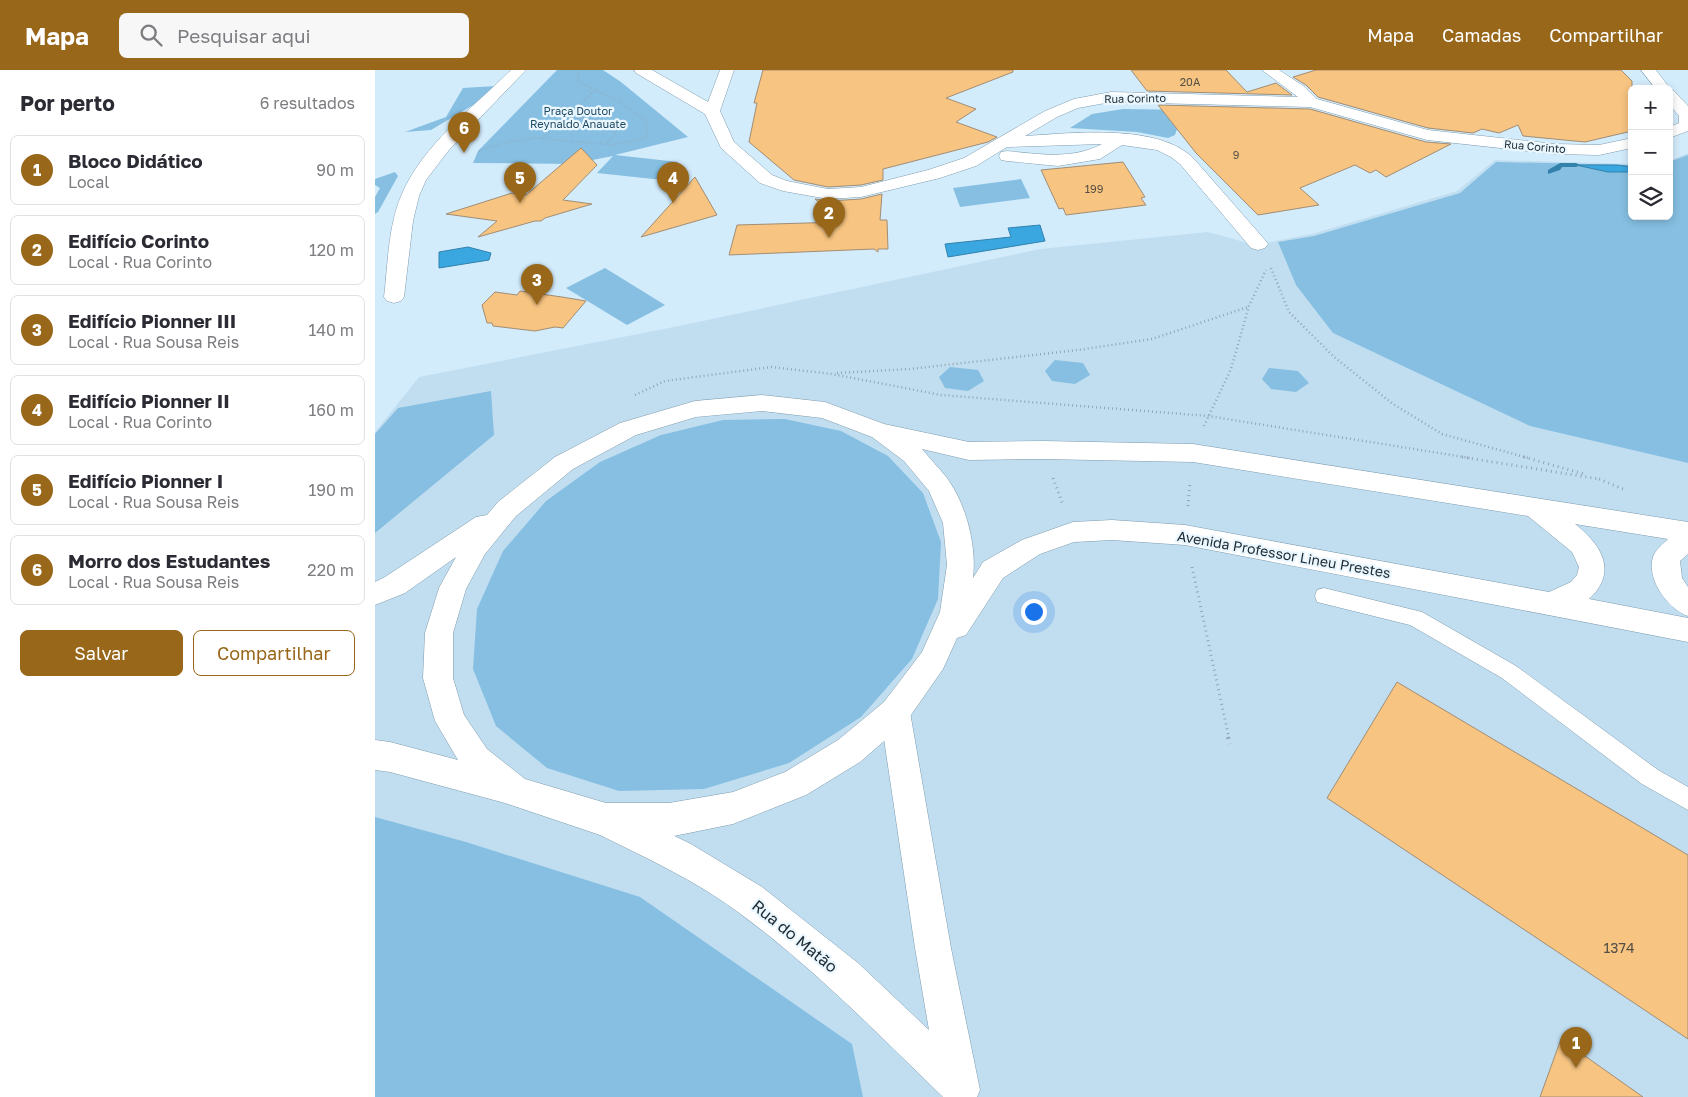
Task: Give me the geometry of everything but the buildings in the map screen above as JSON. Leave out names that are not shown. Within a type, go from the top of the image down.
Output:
[{"type":"street","points":[[394,297],[403,224],[410,194],[430,161],[519,70]]},
{"type":"street","points":[[641,70],[712,110],[727,70]]},
{"type":"street","points":[[1269,70],[1300,90],[1311,102]]},
{"type":"street","points":[[1648,70],[1661,85]]},
{"type":"street","name":"Rua Corinto","points":[[712,110],[727,144],[757,173],[783,186],[812,192],[861,192],[934,174],[970,162],[1007,142],[1051,114],[1074,104],[1093,99],[1138,96],[1311,102],[1413,132],[1555,149],[1599,150],[1628,144]]},
{"type":"street","points":[[1673,98],[1687,114],[1687,125],[1673,131]]},
{"type":"street","points":[[1007,142],[1083,138],[1121,140],[1157,145],[1175,151],[1258,244]]},
{"type":"street","points":[[986,153],[1059,161],[1094,156],[1121,140]]},
{"type":"street","points":[[375,594],[395,585],[507,509],[564,463],[628,429],[695,409],[762,402],[825,410],[880,431],[969,451],[1043,450],[1193,453],[1688,532]]},
{"type":"street","points":[[375,755],[390,757],[516,792],[606,820],[669,820],[733,808],[802,780],[849,751],[895,712],[933,660],[954,612],[961,565],[956,523],[939,486],[913,455],[880,431]]},
{"type":"street","points":[[1531,507],[1567,530],[1580,542],[1589,556],[1592,570],[1589,582],[1579,591],[1548,604]]},
{"type":"street","points":[[507,509],[475,546],[453,588],[439,633],[438,678],[450,721],[476,760],[516,792]]},
{"type":"street","name":"Avenida Professor Lineu Prestes","points":[[933,660],[993,570],[1031,547],[1073,532],[1112,530],[1185,535],[1688,630]]},
{"type":"street","points":[[1688,544],[1678,546],[1666,558],[1666,578],[1681,599],[1688,604]]},
{"type":"street","name":"Rua do Matão","points":[[895,712],[933,948],[960,1091]]},
{"type":"street","name":"Rua do Matão","points":[[606,820],[679,856],[750,899],[845,976],[960,1091]]},
{"type":"lane","points":[[1324,596],[1415,618],[1509,672],[1650,777],[1688,799]]},
{"type":"path","points":[[478,151],[513,141],[541,138],[614,145],[648,137],[646,121],[633,108],[597,89],[579,84],[577,81],[579,70]]},
{"type":"path","points":[[541,138],[597,89]]},
{"type":"path","points":[[567,116],[604,121],[616,134],[605,144]]},
{"type":"path","points":[[1230,744],[1185,535],[1193,453],[1208,416],[1231,369],[1249,306],[1269,262],[1289,312],[1333,356],[1393,404],[1442,434],[1599,478],[1626,490]]},
{"type":"path","points":[[832,374],[930,367],[1078,350],[1152,339],[1249,306]]},
{"type":"path","points":[[630,397],[665,381],[771,367],[832,374],[941,395],[1208,416],[1599,478]]},
{"type":"path","points":[[1043,450],[1073,532]]},
{"type":"shaded area","points":[[1688,153],[1688,1097],[375,1097],[375,432],[419,377],[684,325],[1040,249],[1208,232],[1255,245],[1312,234],[1457,191],[1495,160],[1628,164],[1628,220],[1673,220],[1673,159]]},
{"type":"shaded area","points":[[1576,165],[1628,166],[1628,172],[1608,172]]},
{"type":"shaded area","points":[[1040,225],[1045,241],[948,257],[945,244],[1011,237],[1008,228]]},
{"type":"shaded area","points":[[468,247],[491,253],[489,260],[439,268],[439,252]]},
{"type":"green space","name":"Praça Doutor Reynaldo Anauate","points":[[557,70],[603,70],[621,82],[688,137],[615,155],[678,162],[663,180],[597,173],[613,156],[572,164],[473,163],[478,151]]},
{"type":"green space","points":[[496,86],[485,98],[431,130],[405,132],[446,117],[463,88]]},
{"type":"green space","points":[[1123,109],[1190,110],[1180,120],[1175,135],[1168,138],[1137,132],[1070,128],[1092,114]]},
{"type":"green space","points":[[1688,155],[1688,463],[1530,426],[1333,333],[1296,285],[1278,242],[1314,236],[1460,193],[1496,162],[1628,165],[1628,220],[1673,220],[1673,161]]},
{"type":"green space","points":[[395,172],[398,176],[378,212],[375,214],[375,197],[380,188],[375,185],[375,179]]},
{"type":"green space","points":[[1021,179],[1030,198],[960,207],[953,188]]},
{"type":"green space","points":[[605,268],[665,305],[627,325],[566,288]]},
{"type":"green space","points":[[1055,360],[1083,363],[1090,375],[1075,384],[1052,381],[1045,371]]},
{"type":"green space","points":[[950,367],[978,370],[984,381],[968,391],[945,388],[939,377]]},
{"type":"green space","points":[[1269,368],[1298,371],[1309,383],[1296,392],[1271,389],[1262,379]]},
{"type":"green space","points":[[491,391],[494,435],[375,533],[375,434],[398,408]]},
{"type":"green space","points":[[785,419],[841,431],[888,456],[923,493],[941,542],[938,599],[912,659],[861,717],[789,763],[704,789],[619,791],[547,768],[496,726],[473,669],[477,609],[503,551],[546,501],[600,462],[661,435],[723,420]]},
{"type":"green space","points":[[375,817],[466,842],[640,897],[852,1044],[863,1097],[375,1097]]},
{"type":"waterway","points":[[1551,172],[1558,169],[1560,165],[1576,165]]},
{"type":"place","name":"Morro dos Estudantes","points":[[464,153]]},
{"type":"place","name":"Edifício Pionner I","points":[[520,203]]},
{"type":"place","name":"Edifício Pionner II","points":[[673,203]]},
{"type":"place","name":"Edifício Corinto","points":[[829,238]]},
{"type":"place","name":"Edifício Pionner III","points":[[537,305]]},
{"type":"place","name":"Bloco Didático","points":[[1576,1068]]}]
